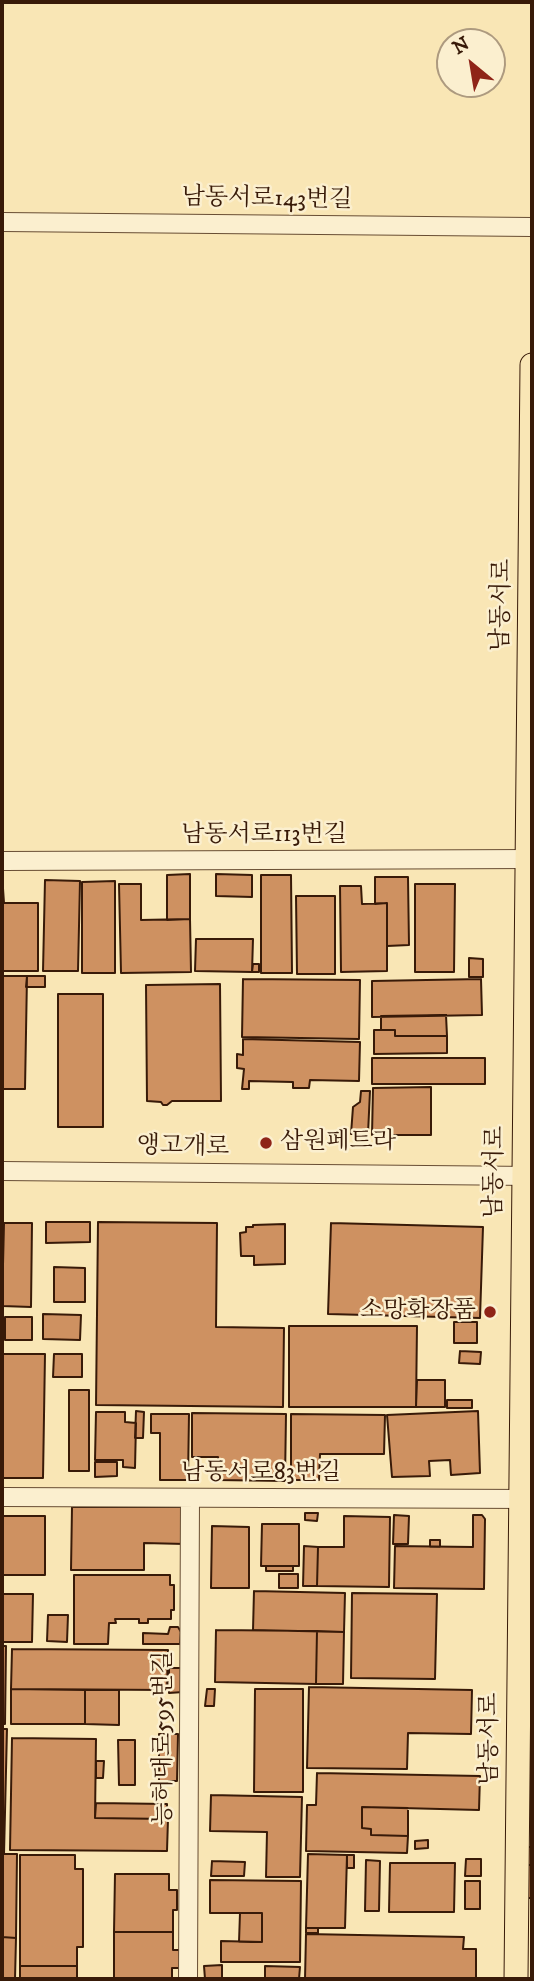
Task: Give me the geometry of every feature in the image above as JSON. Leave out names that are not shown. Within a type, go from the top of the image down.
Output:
[{"type":"main road","name":"남동서로","points":[[516,1979],[526,1499],[532,365]]},
{"type":"street","name":"남동서로143번길","points":[[2,222],[532,227]]},
{"type":"street","name":"남동서로113번길","points":[[2,861],[529,859]]},
{"type":"street","name":"앵고개로","points":[[2,1171],[527,1176]]},
{"type":"street","name":"남동서로83번길","points":[[2,1497],[526,1499]]},
{"type":"street","name":"능허대로595번길","points":[[188,1979],[190,1498]]},
{"type":"building","points":[[2,874],[4,903],[38,903],[38,971],[2,971]]},
{"type":"building","points":[[190,874],[190,919],[167,920],[167,875]]},
{"type":"building","points":[[216,874],[252,875],[252,897],[216,896]]},
{"type":"building","points":[[261,875],[291,875],[292,973],[261,973]]},
{"type":"building","points":[[375,877],[408,877],[409,945],[387,946],[387,903],[375,904]]},
{"type":"building","points":[[45,880],[80,881],[78,971],[43,971]]},
{"type":"building","points":[[115,881],[115,973],[82,973],[82,882]]},
{"type":"building","points":[[119,884],[141,884],[141,920],[190,919],[191,972],[121,973]]},
{"type":"building","points":[[415,884],[455,884],[454,972],[415,972]]},
{"type":"building","points":[[340,886],[361,886],[362,904],[387,903],[387,971],[341,972]]},
{"type":"building","points":[[296,896],[335,896],[335,974],[297,974]]},
{"type":"building","points":[[196,939],[253,939],[252,972],[195,971]]},
{"type":"building","points":[[469,958],[483,959],[483,977],[469,977]]},
{"type":"building","points":[[253,964],[259,964],[259,972],[252,972]]},
{"type":"building","points":[[2,976],[27,976],[25,1089],[2,1089]]},
{"type":"building","points":[[27,976],[45,976],[45,987],[26,987]]},
{"type":"building","points":[[243,979],[360,980],[359,1039],[242,1037]]},
{"type":"building","points":[[481,979],[482,1015],[372,1017],[372,981]]},
{"type":"building","points":[[220,984],[221,1101],[172,1101],[163,1105],[161,1102],[147,1101],[146,985]]},
{"type":"building","points":[[58,994],[103,994],[103,1127],[58,1127]]},
{"type":"building","points":[[446,1015],[447,1036],[395,1036],[395,1030],[381,1030],[381,1016]]},
{"type":"building","points":[[374,1030],[395,1030],[395,1036],[447,1036],[447,1053],[374,1054]]},
{"type":"building","points":[[243,1039],[360,1042],[359,1081],[310,1080],[309,1088],[293,1088],[293,1082],[249,1081],[249,1089],[242,1089],[244,1069],[237,1068],[237,1054],[243,1055]]},
{"type":"building","points":[[372,1058],[485,1058],[485,1084],[372,1084]]},
{"type":"building","points":[[431,1087],[431,1135],[372,1135],[373,1088]]},
{"type":"building","points":[[361,1091],[370,1091],[368,1134],[351,1134],[353,1107],[360,1102]]},
{"type":"building","points":[[46,1222],[90,1222],[90,1242],[46,1243]]},
{"type":"building","points":[[98,1222],[217,1223],[216,1327],[284,1328],[283,1407],[96,1405]]},
{"type":"building","points":[[4,1223],[32,1223],[31,1307],[2,1306]]},
{"type":"building","points":[[331,1223],[483,1227],[480,1318],[328,1314]]},
{"type":"building","points":[[285,1224],[285,1264],[254,1265],[254,1256],[241,1256],[240,1233],[246,1232],[246,1227]]},
{"type":"building","points":[[54,1267],[85,1268],[85,1302],[54,1302]]},
{"type":"building","points":[[43,1314],[81,1315],[80,1340],[43,1339]]},
{"type":"building","points":[[5,1317],[32,1317],[32,1340],[5,1340]]},
{"type":"building","points":[[454,1322],[477,1322],[477,1343],[454,1343]]},
{"type":"building","points":[[289,1326],[417,1326],[416,1407],[289,1407]]},
{"type":"building","points":[[460,1351],[481,1352],[480,1364],[459,1363]]},
{"type":"building","points":[[3,1354],[45,1354],[43,1478],[2,1478]]},
{"type":"building","points":[[54,1354],[82,1354],[82,1377],[53,1377]]},
{"type":"building","points":[[417,1380],[445,1380],[445,1407],[416,1407]]},
{"type":"building","points":[[69,1390],[89,1390],[89,1471],[69,1471]]},
{"type":"building","points":[[447,1400],[472,1400],[472,1408],[447,1408]]},
{"type":"building","points":[[136,1411],[144,1412],[143,1438],[135,1438]]},
{"type":"building","points":[[478,1411],[480,1473],[451,1475],[450,1460],[429,1461],[430,1476],[392,1477],[387,1415]]},
{"type":"building","points":[[96,1412],[125,1412],[125,1422],[136,1423],[135,1468],[123,1467],[123,1460],[95,1460]]},
{"type":"building","points":[[192,1413],[286,1414],[285,1481],[218,1480],[218,1457],[192,1457]]},
{"type":"building","points":[[151,1414],[189,1414],[188,1480],[160,1480],[160,1433],[151,1433]]},
{"type":"building","points":[[291,1414],[385,1415],[384,1454],[320,1454],[319,1480],[291,1480]]},
{"type":"building","points":[[95,1462],[117,1462],[117,1476],[95,1477]]},
{"type":"building","points":[[72,1507],[185,1507],[185,1544],[144,1543],[144,1570],[71,1570]]},
{"type":"building","points":[[305,1513],[318,1513],[317,1521],[305,1520]]},
{"type":"building","points":[[394,1515],[409,1516],[408,1544],[393,1544]]},
{"type":"building","points":[[473,1515],[482,1515],[485,1519],[484,1589],[394,1588],[395,1546],[473,1547]]},
{"type":"building","points":[[2,1516],[45,1516],[45,1575],[2,1575]]},
{"type":"building","points":[[344,1516],[390,1517],[389,1587],[317,1586],[318,1547],[344,1547]]},
{"type":"building","points":[[262,1524],[299,1524],[299,1566],[261,1566]]},
{"type":"building","points":[[212,1526],[249,1527],[249,1588],[211,1588]]},
{"type":"building","points":[[430,1540],[440,1540],[440,1547],[430,1547]]},
{"type":"building","points":[[304,1546],[318,1547],[317,1586],[303,1586]]},
{"type":"building","points":[[266,1566],[293,1566],[293,1571],[266,1571]]},
{"type":"building","points":[[279,1574],[298,1574],[298,1588],[279,1588]]},
{"type":"building","points":[[74,1575],[170,1575],[170,1585],[174,1585],[174,1610],[171,1610],[171,1619],[148,1619],[148,1623],[139,1623],[139,1619],[115,1619],[116,1623],[109,1623],[108,1644],[74,1644]]},
{"type":"building","points":[[254,1591],[345,1593],[344,1632],[253,1630]]},
{"type":"building","points":[[352,1593],[437,1594],[435,1679],[351,1678]]},
{"type":"building","points":[[3,1594],[33,1594],[32,1642],[3,1642]]},
{"type":"building","points":[[48,1615],[68,1615],[67,1642],[47,1641]]},
{"type":"building","points":[[170,1627],[178,1627],[181,1632],[180,1644],[143,1644],[143,1633],[168,1634]]},
{"type":"building","points":[[216,1630],[317,1631],[316,1684],[215,1682]]},
{"type":"building","points":[[317,1631],[344,1632],[343,1684],[316,1684]]},
{"type":"building","points":[[2,1646],[6,1646],[5,1724],[2,1724]]},
{"type":"building","points":[[12,1649],[168,1650],[167,1690],[11,1689]]},
{"type":"building","points":[[169,1668],[184,1668],[183,1692],[169,1693]]},
{"type":"building","points":[[309,1687],[472,1690],[471,1734],[408,1733],[407,1769],[307,1768]]},
{"type":"building","points":[[11,1689],[85,1690],[85,1724],[11,1724]]},
{"type":"building","points":[[207,1689],[215,1689],[214,1706],[205,1706]]},
{"type":"building","points":[[255,1689],[303,1689],[303,1792],[254,1792]]},
{"type":"building","points":[[85,1690],[119,1690],[119,1725],[85,1724]]},
{"type":"building","points":[[2,1729],[7,1729],[4,1854],[17,1854],[16,1938],[2,1937]]},
{"type":"building","points":[[159,1734],[178,1734],[177,1781],[159,1781]]},
{"type":"building","points":[[12,1738],[96,1739],[95,1818],[168,1819],[167,1851],[10,1850]]},
{"type":"building","points":[[118,1740],[135,1740],[135,1785],[119,1785]]},
{"type":"building","points":[[96,1761],[104,1761],[103,1778],[96,1778]]},
{"type":"building","points":[[317,1773],[480,1776],[479,1810],[362,1807],[362,1828],[371,1829],[371,1835],[408,1836],[407,1853],[306,1851],[307,1805],[316,1805]]},
{"type":"building","points":[[532,1780],[532,1813],[530,1813]]},
{"type":"building","points":[[211,1795],[302,1797],[300,1877],[266,1877],[267,1832],[210,1831]]},
{"type":"building","points":[[96,1803],[167,1804],[167,1819],[95,1818]]},
{"type":"building","points":[[362,1807],[408,1808],[408,1836],[371,1835],[371,1829],[362,1828]]},
{"type":"building","points":[[428,1840],[428,1848],[415,1849],[415,1841]]},
{"type":"building","points":[[528,1847],[532,1847],[532,1865],[528,1865]]},
{"type":"building","points":[[308,1854],[347,1855],[345,1928],[306,1928]]},
{"type":"building","points":[[20,1855],[75,1855],[75,1869],[83,1869],[83,1947],[77,1947],[77,1966],[20,1966]]},
{"type":"building","points":[[347,1855],[354,1855],[354,1868],[347,1868]]},
{"type":"building","points":[[466,1859],[481,1859],[481,1876],[465,1876]]},
{"type":"building","points":[[366,1860],[380,1861],[379,1911],[365,1911]]},
{"type":"building","points":[[212,1861],[245,1862],[244,1876],[211,1876]]},
{"type":"building","points":[[390,1863],[455,1863],[454,1912],[389,1912]]},
{"type":"building","points":[[528,1865],[532,1865],[532,1898],[528,1898]]},
{"type":"building","points":[[115,1874],[169,1874],[169,1890],[177,1890],[173,1932],[114,1932]]},
{"type":"building","points":[[210,1880],[301,1881],[300,1962],[221,1962],[221,1941],[262,1942],[262,1913],[210,1913]]},
{"type":"building","points":[[465,1881],[480,1881],[480,1909],[465,1909]]},
{"type":"building","points":[[240,1913],[262,1913],[262,1942],[239,1942]]},
{"type":"building","points":[[306,1928],[318,1928],[318,1933],[306,1933]]},
{"type":"building","points":[[114,1932],[173,1932],[173,1950],[180,1950],[180,1968],[172,1968],[172,1979],[114,1979]]},
{"type":"building","points":[[306,1934],[464,1937],[463,1949],[476,1949],[476,1979],[305,1979]]},
{"type":"building","points":[[2,1937],[16,1938],[15,1979],[2,1979]]},
{"type":"building","points":[[222,1965],[222,1979],[205,1979],[204,1966]]},
{"type":"building","points":[[20,1966],[77,1966],[77,1979],[20,1979]]},
{"type":"building","points":[[265,1966],[300,1967],[299,1979],[265,1979]]},
{"type":"place","name":"삼원페트라","points":[[266,1143]]},
{"type":"place","name":"소망화장품","points":[[490,1312]]}]
